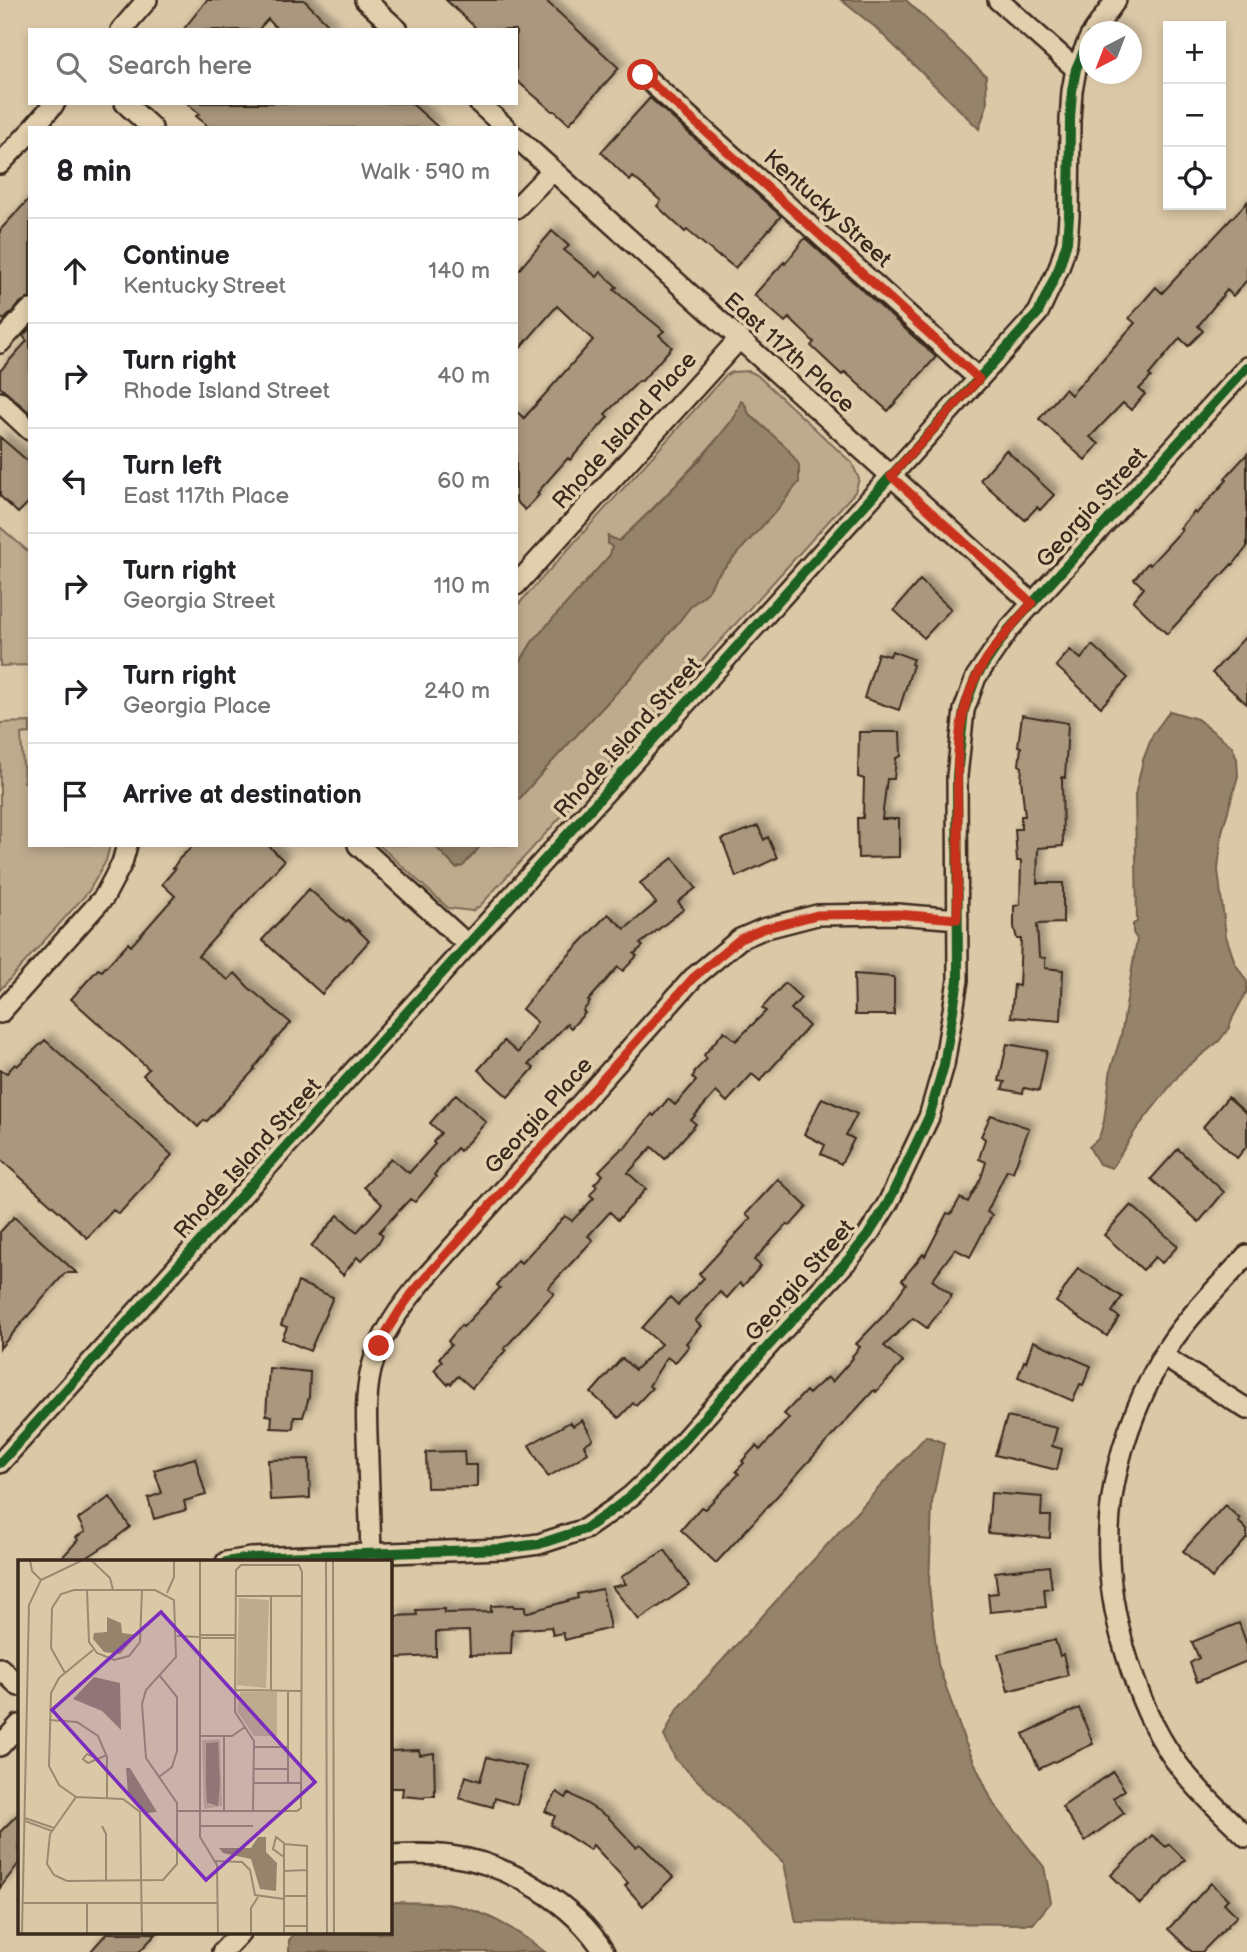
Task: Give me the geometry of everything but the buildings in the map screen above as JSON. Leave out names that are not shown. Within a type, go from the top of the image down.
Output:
[{"type":"street","points":[[123,28],[148,0]]},
{"type":"street","points":[[365,0],[396,28]]},
{"type":"street","points":[[998,0],[1076,69]]},
{"type":"street","points":[[1101,21],[1116,0]]},
{"type":"street","name":"Rhode Island Street","points":[[0,1463],[1038,313],[1059,268],[1067,242],[1070,120],[1079,62]]},
{"type":"street","name":"Kentucky Street","points":[[643,75],[979,379]]},
{"type":"street","points":[[35,126],[53,105]]},
{"type":"street","points":[[127,105],[150,126]]},
{"type":"street","points":[[481,105],[504,126]]},
{"type":"street","points":[[0,164],[28,134]]},
{"type":"street","name":"East 117th Place","points":[[518,139],[1032,603]]},
{"type":"street","points":[[518,206],[553,170]]},
{"type":"street","points":[[0,343],[28,312]]},
{"type":"street","name":"Rhode Island Place","points":[[518,583],[739,339]]},
{"type":"street","name":"Georgia Street","points":[[238,1560],[502,1549],[539,1544],[585,1529],[614,1509],[651,1477],[848,1260],[888,1203],[929,1117],[944,1065],[958,980],[957,776],[964,710],[976,677],[1009,629],[1247,367]]},
{"type":"street","points":[[0,402],[28,428]]},
{"type":"street","points":[[0,1013],[104,897],[122,863],[126,847]]},
{"type":"street","points":[[360,847],[468,945]]},
{"type":"street","name":"Georgia Place","points":[[371,1553],[366,1408],[371,1370],[391,1322],[405,1300],[693,978],[740,939],[763,929],[817,915],[897,914],[957,919]]},
{"type":"street","points":[[1247,1255],[1178,1334],[1163,1356],[1136,1409],[1118,1465],[1109,1524],[1108,1560],[1117,1626],[1136,1688],[1174,1759],[1201,1793],[1247,1837]]},
{"type":"street","points":[[1163,1356],[1247,1409]]},
{"type":"street","points":[[0,1668],[18,1685]]},
{"type":"street","points":[[0,1746],[18,1726]]},
{"type":"street","points":[[392,1855],[423,1853],[453,1856],[505,1872],[555,1900],[589,1932],[604,1952]]},
{"type":"street","points":[[222,1952],[239,1934]]},
{"type":"shaded area","points":[[841,0],[906,0],[986,76],[987,105],[979,129],[875,27]]},
{"type":"shaded area","points":[[749,371],[757,375],[852,463],[859,479],[855,492],[480,906],[472,911],[448,908],[381,847],[436,847],[456,868],[479,847],[518,847],[518,801],[650,657],[799,482],[799,465],[787,448],[749,414],[746,406],[736,410],[735,418],[649,512],[619,541],[608,537],[612,547],[610,555],[532,642],[518,666],[518,605],[725,376],[732,372]]},
{"type":"shaded area","points":[[741,401],[749,414],[787,448],[799,465],[799,482],[714,579],[707,592],[691,606],[649,657],[518,801],[518,666],[532,642],[610,555],[612,547],[608,544],[608,536],[619,541],[699,461],[734,418]]},
{"type":"shaded area","points":[[0,527],[28,551],[28,665],[0,666]]},
{"type":"shaded area","points":[[1170,711],[1197,719],[1232,746],[1237,759],[1238,776],[1222,832],[1218,870],[1226,936],[1235,963],[1247,982],[1247,991],[1229,1028],[1219,1041],[1183,1070],[1135,1131],[1112,1168],[1099,1164],[1089,1147],[1099,1138],[1104,1121],[1111,1068],[1121,1036],[1137,939],[1133,933],[1133,924],[1137,922],[1135,795],[1143,760],[1153,734]]},
{"type":"shaded area","points":[[28,722],[28,733],[21,734],[24,782],[28,782],[28,847],[110,847],[106,861],[89,891],[0,990],[0,723]]},
{"type":"shaded area","points":[[436,847],[479,847],[463,866],[456,868]]},
{"type":"shaded area","points":[[926,1436],[944,1443],[932,1503],[929,1587],[938,1664],[965,1742],[993,1803],[1044,1867],[1051,1902],[1033,1924],[796,1922],[784,1863],[676,1760],[664,1736],[676,1711]]},
{"type":"shaded area","points":[[392,1903],[447,1904],[474,1911],[511,1928],[545,1952],[289,1952],[289,1940],[294,1934],[392,1934]]},
{"type":"cycle path","points":[[0,1463],[1038,313],[1059,268],[1067,242],[1070,120],[1072,91],[1079,62]]},
{"type":"cycle path","points":[[238,1560],[502,1549],[539,1544],[585,1529],[632,1495],[651,1477],[848,1260],[888,1203],[929,1117],[944,1065],[958,980],[957,776],[964,710],[976,677],[1009,629],[1247,367]]},
{"type":"route","points":[[379,1346],[405,1300],[693,978],[740,939],[763,929],[817,915],[897,914],[957,919],[957,776],[964,710],[976,677],[989,656],[1032,603],[891,476],[979,379],[643,75]]}]
